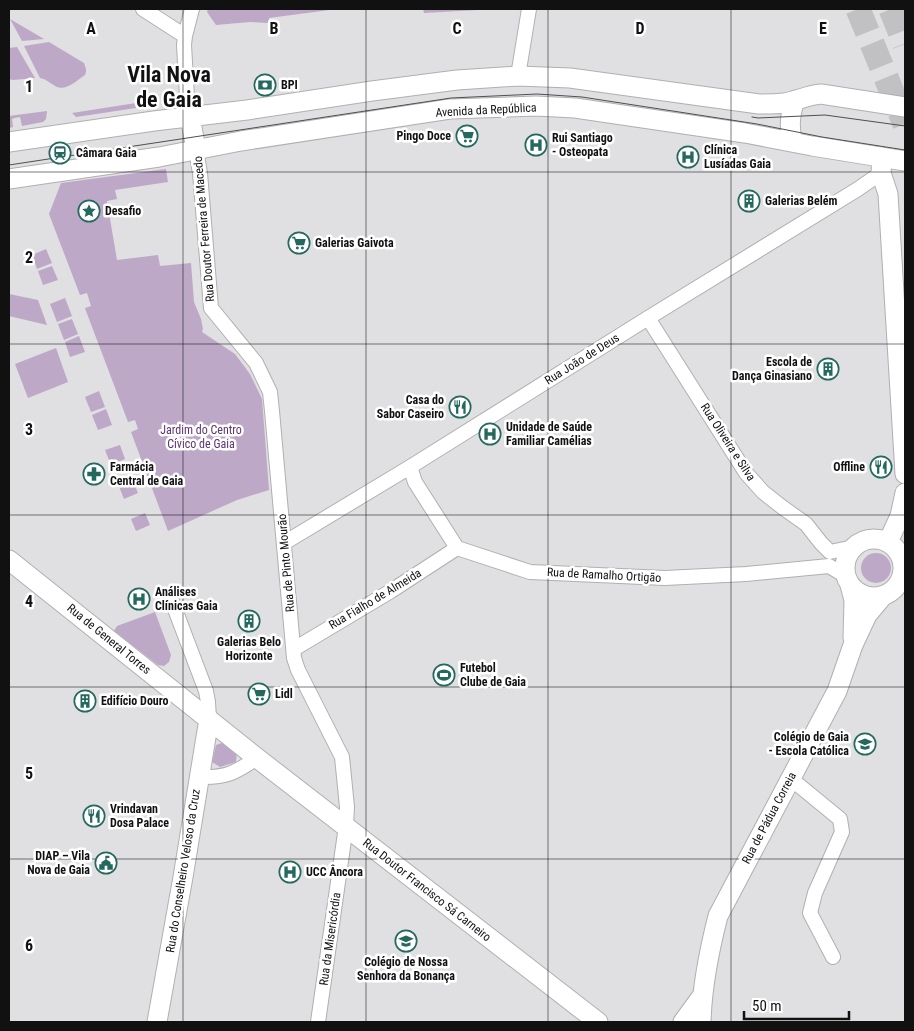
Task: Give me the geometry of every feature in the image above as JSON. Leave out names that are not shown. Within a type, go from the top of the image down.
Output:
[{"type":"main road","points":[[9,142],[448,81],[518,76],[570,78],[759,104],[777,104],[812,95],[829,95],[905,107]]},
{"type":"main road","points":[[793,142],[790,117],[795,100]]},
{"type":"main road","name":"Avenida da República","points":[[9,179],[159,157],[241,140],[450,109],[526,106],[575,108],[793,142],[881,165],[905,161]]},
{"type":"main road","points":[[190,116],[196,150]]},
{"type":"main road","points":[[881,165],[888,194],[905,474]]},
{"type":"main road","points":[[897,549],[880,539],[871,539],[854,547],[845,566],[848,580],[858,592],[866,596],[875,597],[895,589],[901,580],[903,564],[897,549],[900,516],[905,493]]},
{"type":"main road","name":"Rua de General Torres","points":[[9,560],[208,719]]},
{"type":"main road","name":"Rua de Pádua Correia","points":[[848,580],[854,600],[853,644]]},
{"type":"main road","name":"Rua de Pádua Correia","points":[[701,1022],[702,996],[712,937],[718,916],[837,691],[853,644],[867,615],[895,589]]},
{"type":"main road","name":"Rua Doutor Francisco Sá Carneiro","points":[[208,719],[598,1022]]},
{"type":"main road","name":"Rua do Conselheiro Veloso da Cruz","points":[[157,1022],[183,877],[208,719]]},
{"type":"main road","name":"Rua de Pádua Correia","points":[[684,1022],[702,996]]},
{"type":"street","points":[[143,9],[185,36]]},
{"type":"street","points":[[190,116],[184,45],[192,9]]},
{"type":"street","points":[[518,76],[529,9]]},
{"type":"street","name":"Rua Doutor Ferreira de Macedo","points":[[196,150],[200,174],[211,308]]},
{"type":"street","name":"Rua João de Deus","points":[[284,544],[850,194],[881,165]]},
{"type":"street","name":"Rua de Pinto Mourão","points":[[211,308],[256,364],[270,392],[294,658],[298,670],[342,757],[347,807],[346,826]]},
{"type":"street","name":"Rua Oliveira e Silva","points":[[648,318],[746,473],[763,492],[806,524],[830,552]]},
{"type":"street","points":[[410,467],[415,482],[457,548]]},
{"type":"street","points":[[848,580],[828,566],[830,552],[854,547]]},
{"type":"street","name":"Rua de Ramalho Ortigão","points":[[457,548],[530,572],[665,578],[746,574],[828,566]]},
{"type":"street","name":"Rua Fialho de Almeida","points":[[294,649],[391,591],[457,548]]},
{"type":"street","points":[[170,596],[206,691],[208,719]]},
{"type":"street","points":[[199,777],[232,774],[257,758]]},
{"type":"street","points":[[790,778],[840,819],[842,832],[815,893],[810,913],[833,957]]},
{"type":"street","name":"Rua da Misericórdia","points":[[318,1022],[346,826]]},
{"type":"green space","points":[[208,9],[337,9],[269,18],[269,23],[250,22],[216,25],[207,12]]},
{"type":"green space","points":[[423,9],[479,9],[424,13]]},
{"type":"green space","points":[[10,19],[44,39],[22,41]]},
{"type":"green space","points":[[49,42],[84,63],[85,75],[63,88],[40,78],[24,46]]},
{"type":"green space","points":[[17,47],[35,78],[9,79],[9,48]]},
{"type":"green space","points":[[136,103],[136,108],[76,117],[72,113]]},
{"type":"green space","points":[[47,111],[46,119],[43,122],[22,126],[20,117],[12,119],[13,127],[9,128],[9,116]]},
{"type":"green space","name":"Jardim do Centro Cívico de Gaia","points":[[166,169],[168,182],[115,190],[117,199],[107,201],[117,260],[158,255],[160,266],[191,263],[194,302],[201,319],[202,332],[235,354],[250,374],[262,399],[269,490],[237,500],[168,531],[131,432],[138,429],[135,420],[128,422],[85,308],[91,306],[87,293],[80,295],[49,214],[61,183]]},
{"type":"green space","points":[[46,249],[52,263],[37,269],[32,255]]},
{"type":"green space","points":[[52,266],[58,280],[43,285],[38,271]]},
{"type":"green space","points":[[9,294],[38,300],[47,325],[9,316]]},
{"type":"green space","points":[[65,298],[72,316],[57,322],[50,304]]},
{"type":"green space","points":[[72,319],[78,334],[64,340],[58,324]]},
{"type":"green space","points":[[79,336],[85,352],[70,357],[65,342]]},
{"type":"green space","points":[[56,348],[68,382],[28,398],[15,364]]},
{"type":"green space","points":[[99,391],[105,407],[91,412],[85,397]]},
{"type":"green space","points":[[106,409],[112,425],[98,430],[92,415]]},
{"type":"green space","points":[[120,445],[125,459],[111,465],[105,450]]},
{"type":"green space","points":[[132,479],[138,493],[124,499],[118,484]]},
{"type":"green space","points":[[145,513],[150,525],[136,531],[131,519]]},
{"type":"green space","points":[[876,553],[882,554],[890,562],[890,574],[882,582],[876,583],[870,582],[862,574],[861,568],[862,562],[870,554]]},
{"type":"green space","points":[[155,612],[171,655],[169,662],[164,666],[158,665],[114,631],[117,626]]},
{"type":"green space","points":[[225,742],[237,751],[236,762],[220,767],[212,762],[216,745]]},
{"type":"tunnel","points":[[858,9],[905,124]]},
{"type":"tunnel","points":[[891,9],[905,44]]},
{"type":"tram line","points":[[9,165],[451,98],[537,94],[582,97],[757,124],[822,137],[905,150]]},
{"type":"tram line","points":[[752,117],[825,115],[905,126]]},
{"type":"place","name":"BPI","points":[[265,85]]},
{"type":"place","name":"Pingo Doce","points":[[467,136]]},
{"type":"place","name":"Rui Santiago - Osteopata","points":[[536,145]]},
{"type":"place","name":"Câmara Gaia","points":[[60,153]]},
{"type":"place","name":"Clínica Lusíadas Gaia","points":[[688,157]]},
{"type":"place","name":"Galerias Belém","points":[[749,201]]},
{"type":"place","name":"Desafio","points":[[89,211]]},
{"type":"place","name":"Galerias Gaivota","points":[[299,243]]},
{"type":"place","name":"Escola de Dança Ginasiano","points":[[828,369]]},
{"type":"place","name":"Casa do Sabor Caseiro","points":[[460,407]]},
{"type":"place","name":"Unidade de Saúde Familiar Camélias","points":[[490,434]]},
{"type":"place","name":"Offline","points":[[881,467]]},
{"type":"place","name":"Farmácia Central de Gaia","points":[[94,474]]},
{"type":"place","name":"Análises Clínicas Gaia","points":[[139,599]]},
{"type":"place","name":"Galerias Belo Horizonte","points":[[249,621]]},
{"type":"place","name":"Futebol Clube de Gaia","points":[[444,675]]},
{"type":"place","name":"Lidl","points":[[259,694]]},
{"type":"place","name":"Edifício Douro","points":[[85,701]]},
{"type":"place","name":"Colégio de Gaia - Escola Católica","points":[[865,744]]},
{"type":"place","name":"Vrindavan Dosa Palace","points":[[94,816]]},
{"type":"place","name":"DIAP – Vila Nova de Gaia","points":[[106,863]]},
{"type":"place","name":"UCC Âncora","points":[[290,872]]},
{"type":"place","name":"Colégio de Nossa Senhora da Bonança","points":[[406,941]]},
{"type":"district","name":"Vila Nova de Gaia","points":[[169,86]]}]
